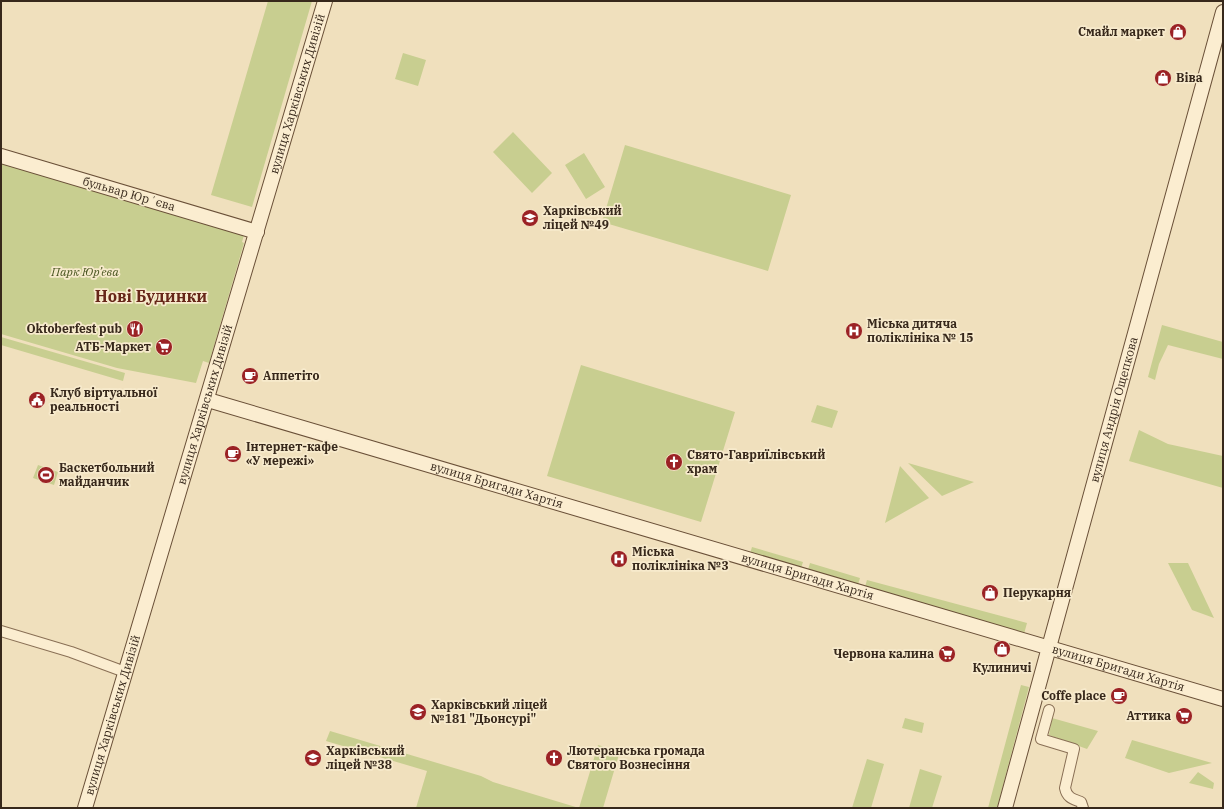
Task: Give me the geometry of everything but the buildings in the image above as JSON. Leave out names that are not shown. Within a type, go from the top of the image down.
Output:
[{"type":"street","name":"вулиця Харківських Дивізій","points":[[86,808],[125,672],[208,400],[325,1]]},
{"type":"street","name":"вулиця Андрія Ощепкова","points":[[1005,808],[1223,12]]},
{"type":"street","name":"бульвар Юрʼєва","points":[[1,156],[257,232]]},
{"type":"street","name":"вулиця Бригади Хартія","points":[[208,400],[1223,699]]},
{"type":"street","points":[[1,631],[71,652],[125,672]]},
{"type":"street","points":[[1049,710],[1041,739],[1074,749],[1065,788],[1066,794],[1069,797],[1081,802],[1083,808]]},
{"type":"green space","points":[[268,1],[312,1],[252,207],[211,195]]},
{"type":"green space","points":[[403,53],[426,60],[418,86],[395,79]]},
{"type":"green space","points":[[513,132],[552,173],[532,193],[493,152]]},
{"type":"green space","points":[[625,145],[791,195],[768,271],[602,222]]},
{"type":"green space","points":[[584,153],[605,187],[586,199],[565,165]]},
{"type":"green space","name":"Парк Юр’єва","points":[[1,159],[244,235],[242,242],[244,243],[209,363],[203,361],[196,383],[117,368],[1,334]]},
{"type":"green space","points":[[1162,325],[1223,342],[1223,359],[1168,345],[1159,364],[1155,380],[1148,377]]},
{"type":"green space","points":[[1,337],[125,373],[123,381],[1,345]]},
{"type":"green space","points":[[581,365],[735,412],[701,522],[547,476]]},
{"type":"green space","points":[[817,405],[838,411],[832,428],[811,422]]},
{"type":"green space","points":[[1139,430],[1168,444],[1223,456],[1223,488],[1129,461]]},
{"type":"green space","points":[[908,463],[974,482],[942,496]]},
{"type":"green space","name":"Баскетбольний майданчик","points":[[38,465],[58,472],[54,485],[33,478]]},
{"type":"green space","points":[[900,466],[929,498],[885,523]]},
{"type":"green space","points":[[752,547],[803,562],[800,571],[749,557]]},
{"type":"green space","points":[[810,563],[860,578],[857,588],[807,573]]},
{"type":"green space","points":[[1168,563],[1188,563],[1214,618],[1192,610]]},
{"type":"green space","points":[[867,580],[1027,623],[1024,634],[864,590]]},
{"type":"green space","points":[[1021,685],[1029,687],[997,808],[988,808]]},
{"type":"green space","points":[[905,718],[924,723],[922,733],[902,728]]},
{"type":"green space","points":[[1052,718],[1098,731],[1087,749],[1049,735]]},
{"type":"green space","points":[[330,731],[481,776],[493,782],[579,808],[416,808],[427,771],[326,741]]},
{"type":"green space","points":[[1132,740],[1212,763],[1169,773],[1125,758]]},
{"type":"green space","points":[[598,745],[620,751],[603,808],[579,808]]},
{"type":"green space","points":[[867,759],[884,764],[871,808],[852,808]]},
{"type":"green space","points":[[920,769],[942,776],[932,808],[909,808]]},
{"type":"green space","points":[[1198,772],[1214,783],[1213,789],[1189,783]]},
{"type":"place","name":"Смайл маркет","points":[[1178,32]]},
{"type":"place","name":"Віва","points":[[1163,78]]},
{"type":"place","name":"Харківський ліцей №49","points":[[530,218]]},
{"type":"place","name":"Oktoberfest pub","points":[[135,329]]},
{"type":"place","name":"Міська дитяча поліклініка № 15","points":[[854,331]]},
{"type":"place","name":"АТБ-Маркет","points":[[164,347]]},
{"type":"place","name":"Аппетіто","points":[[250,376]]},
{"type":"place","name":"Клуб віртуальної реальності","points":[[37,400]]},
{"type":"place","name":"Інтернет-кафе «У мережі»","points":[[233,454]]},
{"type":"place","name":"Свято-Гавриїлівський храм","points":[[674,462]]},
{"type":"place","name":"Баскетбольний майданчик","points":[[46,475]]},
{"type":"place","name":"Міська поліклініка №3","points":[[619,559]]},
{"type":"place","name":"Перукарня","points":[[990,593]]},
{"type":"place","name":"Кулиничі","points":[[1002,649]]},
{"type":"place","name":"Червона калина","points":[[947,654]]},
{"type":"place","name":"Coffe place","points":[[1119,696]]},
{"type":"place","name":"Харківський ліцей №181 \"Дьонсурі\"","points":[[418,712]]},
{"type":"place","name":"Аттика","points":[[1184,716]]},
{"type":"place","name":"Харківський ліцей №38","points":[[313,758]]},
{"type":"place","name":"Лютеранська громада Святого Вознесіння","points":[[554,758]]},
{"type":"district","name":"Нові Будинки","points":[[151,296]]}]
